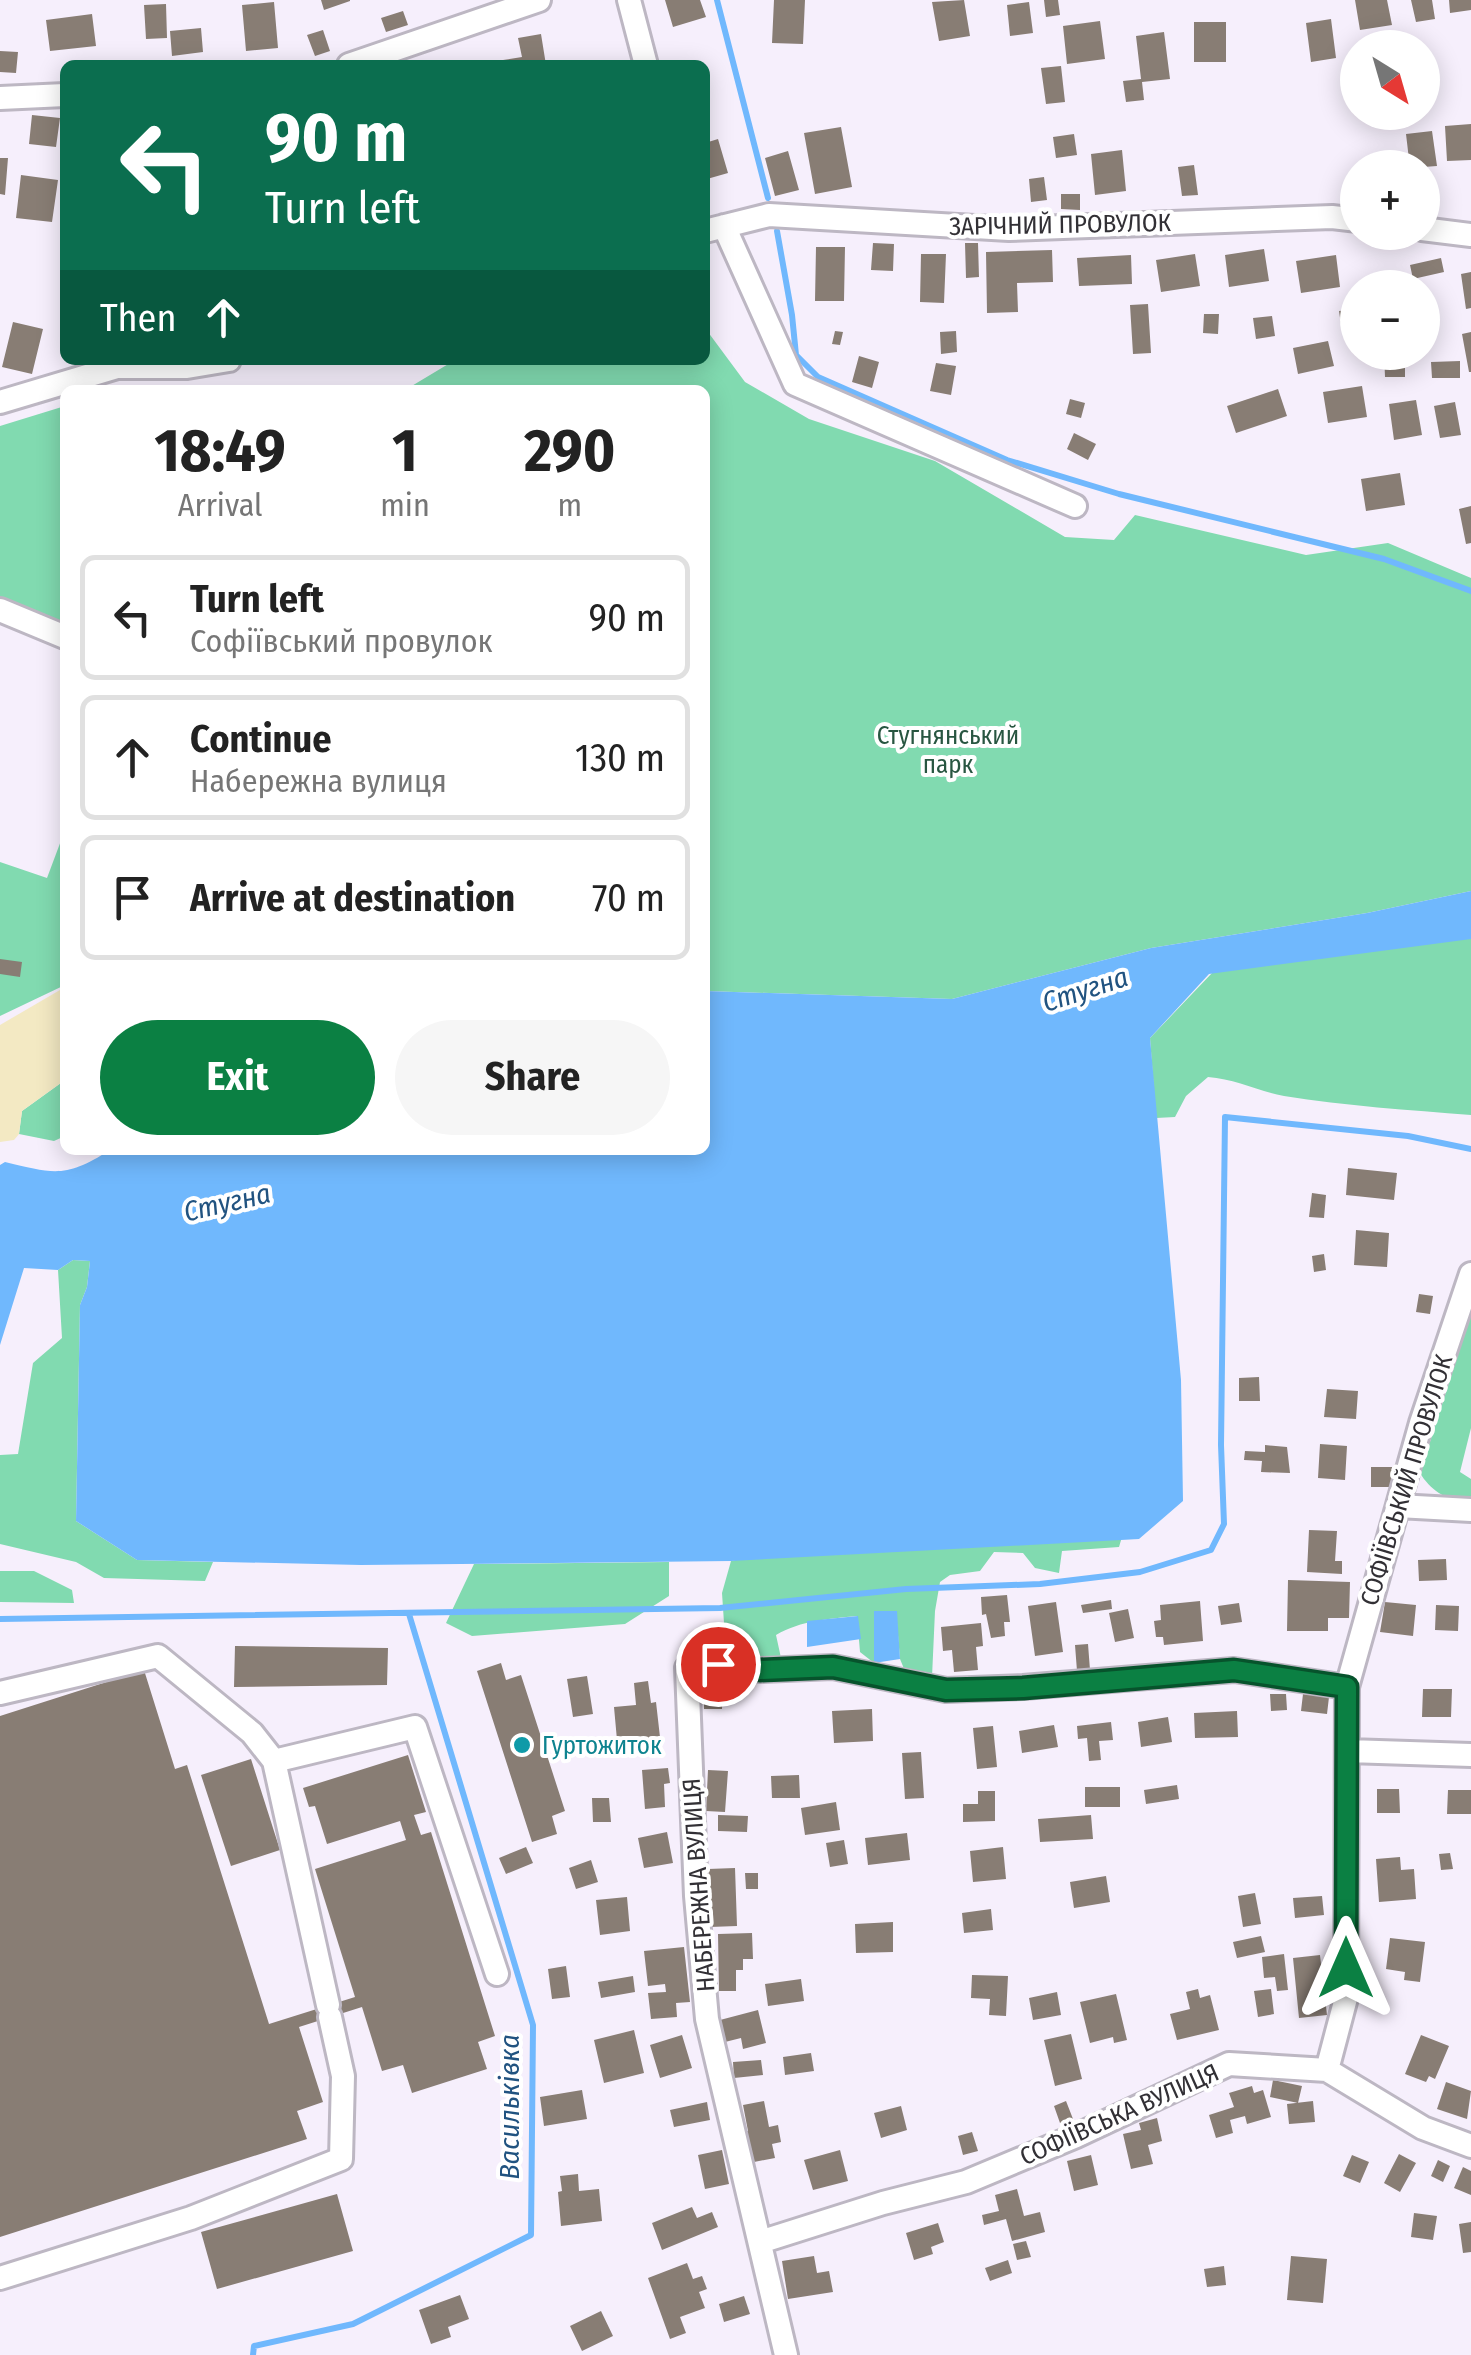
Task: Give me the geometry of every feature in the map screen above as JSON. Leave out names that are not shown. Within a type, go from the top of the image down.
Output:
[{"type":"street","points":[[364,60],[539,0]]},
{"type":"street","points":[[629,0],[645,60]]},
{"type":"street","points":[[0,98],[60,95]]},
{"type":"street","name":"ЗАРІЧНИЙ ПРОВУЛОК","points":[[714,229],[769,216],[1009,229],[1340,218]]},
{"type":"street","points":[[714,229],[794,384],[1075,506]]},
{"type":"street","points":[[1440,231],[1471,235]]},
{"type":"street","points":[[0,402],[117,367],[198,365]]},
{"type":"street","points":[[0,610],[60,635]]},
{"type":"street","name":"СОФІЇВСЬКИЙ ПРОВУЛОК","points":[[1328,2070],[1346,1998],[1347,1687],[1420,1424],[1471,1274]]},
{"type":"street","points":[[1398,1506],[1471,1510]]},
{"type":"street","points":[[0,1693],[158,1656],[252,1733],[274,1761],[343,2076],[342,2159],[191,2218],[0,2278]]},
{"type":"street","name":"НАБЕРЕЖНА ВУЛИЦЯ","points":[[786,2355],[707,2019],[696,1896],[687,1668],[718,1664],[760,1670],[833,1667],[946,1690],[1234,1670],[1347,1687]]},
{"type":"street","points":[[274,1761],[415,1727],[497,1974]]},
{"type":"street","points":[[1348,1751],[1471,1755]]},
{"type":"street","name":"СОФІЇВСЬКА ВУЛИЦЯ","points":[[760,2242],[883,2203],[966,2182],[1230,2064],[1328,2070],[1423,2128],[1471,2146]]},
{"type":"green space","name":"Стугнянський парк","points":[[710,335],[745,382],[809,419],[935,461],[1065,537],[1114,540],[1135,515],[1306,555],[1388,543],[1471,578],[1471,891],[1367,913],[1151,948],[952,999],[710,991],[710,385],[413,385],[447,365],[710,365]]},
{"type":"green space","points":[[60,408],[60,621],[0,599],[0,426]]},
{"type":"green space","points":[[60,843],[60,987],[0,1016],[0,862],[47,878]]},
{"type":"green space","points":[[1471,933],[1471,1115],[1307,1099],[1208,1077],[1186,1096],[1175,1117],[1156,1118],[1150,1038],[1213,972]]},
{"type":"green space","points":[[60,1084],[60,1138],[54,1141],[19,1134],[22,1111]]},
{"type":"green space","points":[[73,1260],[90,1261],[80,1305],[76,1521],[137,1560],[213,1562],[205,1581],[104,1578],[76,1562],[0,1544],[0,1455],[18,1454],[33,1363],[62,1338],[58,1270]]},
{"type":"green space","points":[[1471,1314],[1471,1428],[1460,1472],[1471,1479],[1471,1501],[1463,1501],[1441,1495],[1420,1473]]},
{"type":"green space","points":[[1127,1520],[1119,1547],[1062,1551],[1059,1573],[1035,1568],[1023,1553],[994,1552],[980,1571],[950,1575],[940,1582],[932,1677],[907,1676],[900,1659],[896,1611],[874,1611],[874,1663],[860,1652],[857,1616],[805,1623],[776,1635],[781,1658],[741,1660],[704,1646],[713,1631],[724,1623],[722,1593],[731,1561],[866,1528]]},
{"type":"green space","points":[[669,1562],[669,1596],[625,1624],[472,1636],[446,1623],[474,1564]]},
{"type":"green space","points":[[0,1571],[34,1571],[72,1590],[74,1603],[0,1602]]},
{"type":"sand","points":[[60,990],[60,1084],[22,1111],[19,1134],[14,1140],[0,1142],[0,1025]]},
{"type":"water","name":"Стугна","points":[[1471,891],[1471,939],[1209,974],[1150,1038],[1181,1380],[1183,1501],[1139,1539],[731,1561],[361,1565],[137,1560],[76,1521],[80,1305],[90,1261],[73,1260],[58,1270],[24,1268],[0,1345],[0,1165],[5,1162],[60,1171],[101,1155],[710,1155],[710,991],[952,999],[1151,948],[1367,913]]},
{"type":"water","points":[[874,1611],[897,1611],[900,1659],[874,1663]]},
{"type":"water","points":[[858,1616],[861,1639],[807,1647],[807,1621]]},
{"type":"building","points":[[321,0],[350,0],[350,1],[324,10]]},
{"type":"building","points":[[665,0],[700,0],[706,17],[673,27]]},
{"type":"building","points":[[774,0],[805,0],[803,44],[772,43]]},
{"type":"building","points":[[964,0],[970,36],[939,41],[932,2]]},
{"type":"building","points":[[1044,0],[1058,0],[1060,15],[1046,17]]},
{"type":"building","points":[[1355,0],[1387,0],[1392,25],[1360,30]]},
{"type":"building","points":[[1411,0],[1432,0],[1435,19],[1416,22]]},
{"type":"building","points":[[1449,0],[1471,0],[1471,10],[1450,13]]},
{"type":"building","points":[[274,2],[278,48],[246,51],[242,5]]},
{"type":"building","points":[[1029,2],[1033,33],[1010,36],[1007,5]]},
{"type":"building","points":[[166,4],[167,38],[146,39],[144,5]]},
{"type":"building","points":[[403,11],[408,25],[386,32],[381,18]]},
{"type":"building","points":[[92,14],[96,46],[50,51],[46,20]]},
{"type":"building","points":[[1331,19],[1336,58],[1311,62],[1306,23]]},
{"type":"building","points":[[1100,21],[1105,59],[1067,64],[1063,26]]},
{"type":"building","points":[[1194,22],[1226,22],[1226,62],[1194,62]]},
{"type":"building","points":[[201,28],[203,52],[172,56],[170,31]]},
{"type":"building","points":[[323,30],[330,51],[315,56],[307,35]]},
{"type":"building","points":[[1164,32],[1170,79],[1142,82],[1144,100],[1126,102],[1123,81],[1141,79],[1136,36]]},
{"type":"building","points":[[541,34],[545,60],[503,60],[522,57],[518,38]]},
{"type":"building","points":[[0,51],[18,52],[16,73],[0,72]]},
{"type":"building","points":[[1061,66],[1065,102],[1046,104],[1041,68]]},
{"type":"building","points":[[32,115],[60,118],[56,147],[29,144]]},
{"type":"building","points":[[1471,124],[1471,160],[1447,161],[1445,126]]},
{"type":"building","points":[[841,127],[852,187],[815,194],[804,133]]},
{"type":"building","points":[[1432,131],[1435,150],[1408,150],[1406,134]]},
{"type":"building","points":[[1074,134],[1077,155],[1056,158],[1053,137]]},
{"type":"building","points":[[718,139],[728,173],[710,178],[710,141]]},
{"type":"building","points":[[1122,150],[1126,191],[1095,195],[1091,154]]},
{"type":"building","points":[[788,151],[799,190],[775,196],[765,158]]},
{"type":"building","points":[[0,158],[8,158],[5,195],[0,194]]},
{"type":"building","points":[[1194,165],[1198,195],[1182,196],[1178,167]]},
{"type":"building","points":[[21,175],[58,180],[52,222],[16,218]]},
{"type":"building","points":[[1044,177],[1047,200],[1031,202],[1029,179]]},
{"type":"building","points":[[1061,194],[1080,194],[1080,210],[1061,209]]},
{"type":"building","points":[[873,243],[894,244],[893,271],[871,270]]},
{"type":"building","points":[[965,243],[978,243],[979,277],[966,278]]},
{"type":"building","points":[[816,247],[845,247],[844,301],[815,301]]},
{"type":"building","points":[[1264,249],[1269,281],[1229,287],[1225,255]]},
{"type":"building","points":[[1052,250],[1053,282],[1017,283],[1018,312],[987,313],[986,252]]},
{"type":"building","points":[[921,254],[946,254],[944,303],[920,302]]},
{"type":"building","points":[[1195,254],[1200,286],[1161,292],[1156,260]]},
{"type":"building","points":[[1131,255],[1132,284],[1079,286],[1077,258]]},
{"type":"building","points":[[1336,255],[1340,287],[1301,293],[1296,261]]},
{"type":"building","points":[[1441,258],[1444,272],[1411,270],[1410,265]]},
{"type":"building","points":[[1471,272],[1471,308],[1466,309],[1461,274]]},
{"type":"building","points":[[1148,304],[1151,353],[1133,354],[1130,305]]},
{"type":"building","points":[[1204,314],[1219,314],[1218,334],[1203,333]]},
{"type":"building","points":[[1272,316],[1275,336],[1256,339],[1253,318]]},
{"type":"building","points":[[13,322],[43,329],[32,374],[2,367]]},
{"type":"building","points":[[835,331],[843,332],[840,345],[832,344]]},
{"type":"building","points":[[956,331],[957,352],[941,354],[940,332]]},
{"type":"building","points":[[1471,332],[1471,372],[1469,372],[1462,334]]},
{"type":"building","points":[[1328,341],[1334,366],[1298,374],[1293,348]]},
{"type":"building","points":[[859,356],[879,362],[872,388],[852,382]]},
{"type":"building","points":[[1460,361],[1460,378],[1432,378],[1432,370],[1440,370],[1440,362]]},
{"type":"building","points":[[936,363],[956,366],[951,395],[930,391]]},
{"type":"building","points":[[1385,370],[1405,370],[1405,377],[1385,377]]},
{"type":"building","points":[[1362,386],[1367,417],[1328,423],[1323,392]]},
{"type":"building","points":[[1278,389],[1287,416],[1236,433],[1227,406]]},
{"type":"building","points":[[1070,399],[1085,403],[1081,418],[1066,414]]},
{"type":"building","points":[[1416,400],[1422,435],[1394,440],[1389,404]]},
{"type":"building","points":[[1455,402],[1461,435],[1440,438],[1434,406]]},
{"type":"building","points":[[1074,433],[1096,444],[1088,460],[1067,449]]},
{"type":"building","points":[[1400,473],[1405,505],[1366,511],[1361,479]]},
{"type":"building","points":[[1471,506],[1471,543],[1466,544],[1459,509]]},
{"type":"building","points":[[0,959],[22,962],[20,977],[0,974]]},
{"type":"building","points":[[1348,1168],[1397,1173],[1394,1200],[1346,1195]]},
{"type":"building","points":[[1312,1193],[1326,1195],[1324,1218],[1309,1217]]},
{"type":"building","points":[[1356,1230],[1389,1233],[1387,1267],[1354,1265]]},
{"type":"building","points":[[1324,1254],[1326,1270],[1314,1272],[1312,1256]]},
{"type":"building","points":[[1419,1294],[1433,1296],[1430,1314],[1416,1312]]},
{"type":"building","points":[[1259,1377],[1260,1401],[1239,1401],[1239,1378]]},
{"type":"building","points":[[1327,1389],[1358,1391],[1356,1419],[1324,1417]]},
{"type":"building","points":[[1320,1444],[1347,1446],[1345,1480],[1318,1478]]},
{"type":"building","points":[[1265,1445],[1287,1447],[1290,1473],[1261,1472],[1262,1461],[1244,1460],[1245,1451],[1265,1452]]},
{"type":"building","points":[[1371,1467],[1392,1467],[1392,1487],[1371,1487]]},
{"type":"building","points":[[1309,1530],[1337,1531],[1335,1561],[1342,1561],[1342,1574],[1307,1572]]},
{"type":"building","points":[[1446,1559],[1447,1580],[1419,1581],[1418,1560]]},
{"type":"building","points":[[1288,1580],[1350,1582],[1349,1618],[1328,1618],[1328,1631],[1287,1631]]},
{"type":"building","points":[[1007,1595],[1010,1622],[1004,1622],[1005,1636],[991,1638],[986,1614],[982,1615],[981,1597]]},
{"type":"building","points":[[1111,1600],[1112,1609],[1083,1613],[1081,1605]]},
{"type":"building","points":[[1200,1601],[1203,1641],[1164,1645],[1163,1637],[1156,1637],[1154,1621],[1161,1620],[1160,1605]]},
{"type":"building","points":[[1056,1602],[1063,1652],[1035,1656],[1028,1606]]},
{"type":"building","points":[[1385,1602],[1416,1605],[1413,1636],[1380,1632]]},
{"type":"building","points":[[1239,1603],[1242,1622],[1221,1625],[1218,1606]]},
{"type":"building","points":[[1436,1605],[1459,1606],[1458,1631],[1435,1630]]},
{"type":"building","points":[[1128,1609],[1134,1638],[1115,1642],[1109,1613]]},
{"type":"building","points":[[981,1623],[983,1646],[976,1647],[978,1670],[954,1672],[952,1650],[943,1651],[941,1627]]},
{"type":"building","points":[[1088,1644],[1090,1670],[1077,1671],[1075,1645]]},
{"type":"building","points":[[235,1646],[388,1648],[387,1685],[234,1687]]},
{"type":"building","name":"Гуртожиток","points":[[501,1663],[506,1680],[521,1675],[565,1811],[552,1816],[557,1834],[532,1842],[477,1671]]},
{"type":"building","points":[[144,1670],[175,1769],[187,1765],[269,2024],[355,1997],[315,1869],[406,1840],[400,1821],[327,1844],[315,1806],[309,1807],[303,1788],[408,1755],[426,1812],[414,1815],[421,1835],[431,1832],[495,2036],[478,2042],[487,2069],[412,2093],[403,2065],[382,2071],[362,2007],[299,2027],[323,2102],[297,2111],[307,2139],[0,2237],[0,1716]]},
{"type":"building","points":[[587,1676],[593,1714],[573,1717],[567,1679]]},
{"type":"building","points":[[648,1681],[651,1703],[656,1702],[661,1746],[618,1751],[614,1707],[636,1705],[634,1683]]},
{"type":"building","points":[[704,1686],[723,1686],[722,1709],[704,1709]]},
{"type":"building","points":[[1423,1689],[1452,1689],[1451,1717],[1422,1717]]},
{"type":"building","points":[[1270,1694],[1286,1694],[1287,1710],[1271,1711]]},
{"type":"building","points":[[1303,1694],[1329,1697],[1327,1714],[1301,1711]]},
{"type":"building","points":[[872,1709],[873,1741],[834,1743],[832,1711]]},
{"type":"building","points":[[1237,1711],[1238,1737],[1195,1738],[1194,1713]]},
{"type":"building","points":[[1168,1717],[1172,1742],[1141,1747],[1138,1722]]},
{"type":"building","points":[[1111,1722],[1113,1740],[1099,1741],[1101,1760],[1089,1761],[1087,1738],[1078,1739],[1077,1726]]},
{"type":"building","points":[[1054,1725],[1058,1747],[1022,1753],[1019,1731]]},
{"type":"building","points":[[993,1726],[997,1767],[977,1769],[973,1728]]},
{"type":"building","points":[[921,1752],[924,1798],[905,1799],[902,1753]]},
{"type":"building","points":[[251,1759],[280,1850],[231,1866],[201,1775]]},
{"type":"building","points":[[668,1768],[670,1783],[664,1784],[665,1807],[645,1809],[642,1770]]},
{"type":"building","points":[[708,1770],[728,1771],[725,1812],[706,1811]]},
{"type":"building","points":[[799,1775],[800,1798],[772,1798],[771,1776]]},
{"type":"building","points":[[1177,1785],[1179,1799],[1146,1804],[1144,1790]]},
{"type":"building","points":[[1085,1787],[1120,1787],[1120,1807],[1085,1807]]},
{"type":"building","points":[[1377,1789],[1399,1789],[1400,1813],[1377,1813]]},
{"type":"building","points":[[1448,1790],[1471,1790],[1471,1814],[1447,1814]]},
{"type":"building","points":[[978,1791],[995,1791],[995,1821],[963,1822],[963,1804],[978,1804]]},
{"type":"building","points":[[592,1798],[609,1798],[611,1822],[593,1822]]},
{"type":"building","points":[[836,1802],[840,1830],[805,1835],[801,1808]]},
{"type":"building","points":[[718,1815],[748,1816],[747,1832],[718,1831]]},
{"type":"building","points":[[1091,1815],[1093,1839],[1040,1842],[1038,1819]]},
{"type":"building","points":[[667,1832],[673,1863],[644,1868],[638,1838]]},
{"type":"building","points":[[907,1833],[910,1860],[868,1865],[865,1838]]},
{"type":"building","points":[[844,1840],[848,1864],[830,1867],[826,1843]]},
{"type":"building","points":[[526,1847],[533,1863],[506,1874],[499,1858]]},
{"type":"building","points":[[1003,1847],[1006,1879],[973,1882],[970,1851]]},
{"type":"building","points":[[1450,1853],[1453,1869],[1441,1870],[1439,1854]]},
{"type":"building","points":[[1400,1857],[1401,1870],[1414,1869],[1416,1899],[1379,1902],[1376,1859]]},
{"type":"building","points":[[591,1860],[598,1882],[576,1889],[569,1868]]},
{"type":"building","points":[[735,1868],[737,1926],[710,1927],[708,1869]]},
{"type":"building","points":[[745,1873],[758,1873],[758,1889],[746,1889]]},
{"type":"building","points":[[1106,1876],[1110,1902],[1074,1908],[1070,1882]]},
{"type":"building","points":[[1255,1893],[1261,1924],[1243,1927],[1238,1896]]},
{"type":"building","points":[[1322,1896],[1324,1915],[1295,1918],[1293,1898]]},
{"type":"building","points":[[627,1897],[630,1931],[600,1935],[596,1900]]},
{"type":"building","points":[[991,1909],[993,1930],[964,1933],[962,1913]]},
{"type":"building","points":[[893,1922],[893,1952],[856,1953],[855,1924]]},
{"type":"building","points":[[752,1933],[753,1959],[743,1959],[743,1970],[736,1970],[736,1991],[719,1991],[718,1934]]},
{"type":"building","points":[[1261,1936],[1265,1952],[1237,1958],[1233,1942]]},
{"type":"building","points":[[1390,1938],[1425,1942],[1420,1982],[1404,1980],[1405,1972],[1386,1969]]},
{"type":"building","points":[[684,1947],[690,2002],[676,2003],[677,2017],[651,2019],[648,1993],[666,1992],[665,1984],[648,1986],[644,1951]]},
{"type":"building","points":[[1284,1954],[1288,1990],[1277,1991],[1275,1977],[1264,1978],[1262,1957]]},
{"type":"building","points":[[1320,1955],[1327,2015],[1299,2018],[1293,1958]]},
{"type":"building","points":[[566,1966],[570,1997],[552,1999],[548,1969]]},
{"type":"building","points":[[972,1975],[1008,1976],[1006,2016],[989,2015],[990,1999],[971,1998]]},
{"type":"building","points":[[633,1976],[635,1992],[601,1998],[598,1982]]},
{"type":"building","points":[[801,1979],[804,2001],[768,2006],[765,1984]]},
{"type":"building","points":[[1198,1989],[1200,1998],[1210,1995],[1219,2030],[1177,2040],[1170,2014],[1190,2009],[1186,1992]]},
{"type":"building","points":[[1271,1989],[1274,2014],[1258,2017],[1254,1991]]},
{"type":"building","points":[[1057,1992],[1061,2015],[1033,2020],[1029,1998]]},
{"type":"building","points":[[1116,1994],[1127,2040],[1114,2043],[1113,2037],[1090,2043],[1080,2002]]},
{"type":"building","points":[[758,2010],[766,2043],[743,2049],[741,2038],[725,2042],[720,2020]]},
{"type":"building","points":[[634,2030],[644,2073],[604,2083],[594,2040]]},
{"type":"building","points":[[1071,2034],[1082,2079],[1055,2086],[1044,2040]]},
{"type":"building","points":[[682,2035],[692,2068],[660,2078],[650,2045]]},
{"type":"building","points":[[1421,2035],[1449,2046],[1435,2079],[1429,2076],[1426,2082],[1405,2074]]},
{"type":"building","points":[[811,2053],[814,2071],[785,2075],[783,2057]]},
{"type":"building","points":[[761,2060],[763,2075],[734,2078],[733,2062]]},
{"type":"building","points":[[1273,2080],[1302,2086],[1298,2103],[1270,2097]]},
{"type":"building","points":[[1446,2082],[1471,2091],[1467,2119],[1437,2109]]},
{"type":"building","points":[[1252,2086],[1254,2093],[1263,2090],[1271,2117],[1247,2124],[1245,2116],[1230,2120],[1233,2133],[1216,2138],[1209,2115],[1234,2107],[1229,2093]]},
{"type":"building","points":[[582,2090],[587,2119],[544,2126],[540,2097]]},
{"type":"building","points":[[764,2101],[769,2127],[778,2125],[781,2142],[772,2144],[775,2158],[754,2162],[744,2132],[748,2131],[743,2105]]},
{"type":"building","points":[[1066,2101],[1073,2119],[1060,2123],[1054,2106]]},
{"type":"building","points":[[1313,2101],[1315,2122],[1289,2124],[1287,2104]]},
{"type":"building","points":[[707,2102],[710,2120],[674,2127],[670,2110]]},
{"type":"building","points":[[901,2106],[907,2130],[881,2138],[874,2113]]},
{"type":"building","points":[[1157,2118],[1162,2141],[1148,2145],[1153,2164],[1131,2169],[1123,2134],[1141,2130],[1139,2123]]},
{"type":"building","points":[[972,2132],[978,2151],[963,2155],[958,2136]]},
{"type":"building","points":[[722,2150],[729,2184],[705,2189],[698,2155]]},
{"type":"building","points":[[840,2150],[848,2181],[813,2190],[804,2160]]},
{"type":"building","points":[[1399,2154],[1416,2163],[1400,2192],[1384,2183]]},
{"type":"building","points":[[1091,2155],[1098,2185],[1074,2191],[1067,2161]]},
{"type":"building","points":[[1352,2155],[1369,2162],[1360,2183],[1343,2176]]},
{"type":"building","points":[[1438,2160],[1450,2166],[1443,2182],[1431,2176]]},
{"type":"building","points":[[1463,2167],[1471,2171],[1471,2195],[1454,2188]]},
{"type":"building","points":[[578,2174],[579,2191],[599,2189],[602,2221],[561,2226],[560,2176]]},
{"type":"building","points":[[1017,2189],[1024,2216],[1040,2212],[1045,2232],[1012,2241],[1006,2219],[984,2225],[982,2215],[999,2211],[995,2195]]},
{"type":"building","points":[[337,2194],[353,2251],[217,2289],[201,2232]]},
{"type":"building","points":[[692,2207],[697,2218],[712,2212],[718,2227],[662,2250],[652,2223]]},
{"type":"building","points":[[1414,2213],[1437,2216],[1433,2240],[1411,2237]]},
{"type":"building","points":[[1471,2222],[1471,2252],[1463,2253],[1459,2224]]},
{"type":"building","points":[[938,2223],[944,2242],[931,2247],[933,2254],[914,2260],[906,2233]]},
{"type":"building","points":[[1026,2241],[1031,2257],[1017,2260],[1013,2244]]},
{"type":"building","points":[[814,2256],[817,2273],[829,2271],[833,2292],[788,2299],[782,2261]]},
{"type":"building","points":[[1291,2256],[1327,2259],[1323,2303],[1287,2300]]},
{"type":"building","points":[[1008,2260],[1012,2273],[990,2281],[985,2268]]},
{"type":"building","points":[[687,2263],[693,2279],[702,2276],[707,2289],[699,2292],[705,2308],[680,2317],[686,2333],[670,2339],[648,2278]]},
{"type":"building","points":[[1224,2266],[1226,2285],[1207,2287],[1204,2269]]},
{"type":"building","points":[[460,2295],[469,2319],[448,2327],[451,2337],[431,2344],[419,2310]]},
{"type":"building","points":[[744,2296],[750,2314],[724,2322],[719,2304]]},
{"type":"building","points":[[601,2311],[613,2336],[582,2351],[570,2326]]},
{"type":"waterway","points":[[717,0],[768,198]]},
{"type":"waterway","points":[[777,231],[796,355],[818,377],[1007,460],[1119,494],[1384,559],[1471,591]]},
{"type":"waterway","points":[[0,1619],[720,1608],[906,1589],[1040,1584],[1140,1572],[1211,1550],[1224,1524],[1221,1445],[1225,1117],[1408,1136],[1471,1149]]},
{"type":"waterway","name":"Васильківка","points":[[253,2355],[254,2346],[353,2324],[531,2235],[533,2025],[409,1614]]},
{"type":"place","name":"Гуртожиток","points":[[522,1745]]},
{"type":"route","points":[[718,1664],[760,1670],[833,1667],[946,1690],[1023,1688],[1234,1670],[1347,1687],[1346,1968]]}]
